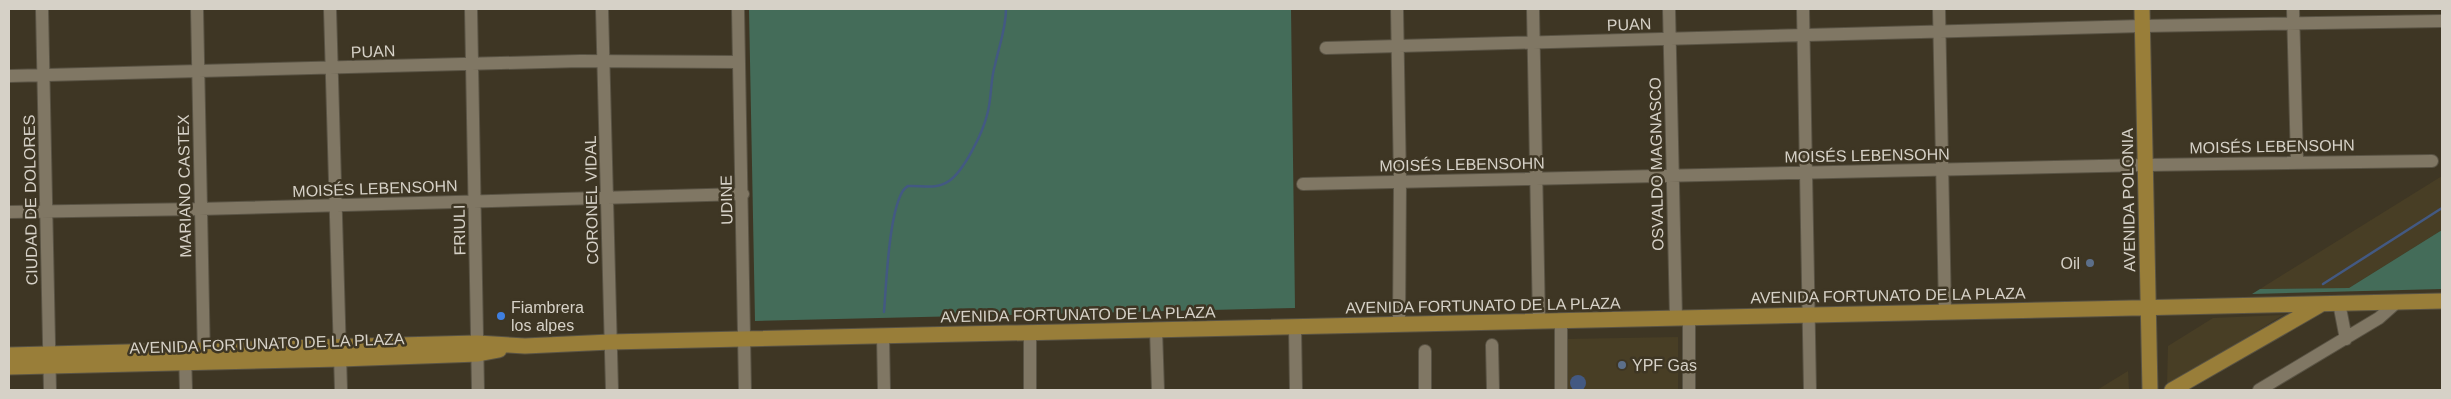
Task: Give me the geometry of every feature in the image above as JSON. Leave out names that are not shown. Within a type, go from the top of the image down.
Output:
[{"type":"main road","name":"AVENIDA POLONIA","points":[[2142,9],[2150,390]]},
{"type":"main road","name":"AVENIDA FORTUNATO DE LA PLAZA","points":[[9,355],[50,360],[340,353],[610,342],[2442,301]]},
{"type":"main road","points":[[2172,390],[2321,304]]},
{"type":"main road","name":"AVENIDA FORTUNATO DE LA PLAZA","points":[[9,367],[50,360]]},
{"type":"street","name":"CIUDAD DE DOLORES","points":[[42,9],[50,390]]},
{"type":"street","name":"MARIANO CASTEX","points":[[197,9],[199,209],[204,356]]},
{"type":"street","points":[[330,9],[341,390]]},
{"type":"street","name":"FRIULI","points":[[470,9],[478,390]]},
{"type":"street","name":"CORONEL VIDAL","points":[[602,9],[612,390]]},
{"type":"street","name":"UDINE","points":[[738,9],[743,194],[745,390]]},
{"type":"street","points":[[1397,9],[1400,182],[1399,324]]},
{"type":"street","points":[[1533,9],[1539,321]]},
{"type":"street","name":"OSVALDO MAGNASCO","points":[[1668,9],[1672,176],[1689,390]]},
{"type":"street","points":[[1803,9],[1810,390]]},
{"type":"street","points":[[1939,9],[1945,311]]},
{"type":"street","points":[[2293,9],[2297,162]]},
{"type":"street","name":"PUAN","points":[[1326,48],[1940,33],[2294,22],[2429,15],[2442,21]]},
{"type":"street","name":"PUAN","points":[[9,76],[198,73],[604,61],[738,62]]},
{"type":"street","name":"MOISÉS LEBENSOHN","points":[[1303,184],[2145,165],[2432,161]]},
{"type":"street","name":"MOISÉS LEBENSOHN","points":[[9,212],[337,206],[474,200],[743,194]]},
{"type":"street","points":[[2259,390],[2379,318],[2397,302]]},
{"type":"street","points":[[2339,303],[2346,339]]},
{"type":"street","points":[[1561,320],[1561,390]]},
{"type":"street","points":[[1295,327],[1296,390]]},
{"type":"street","points":[[1156,330],[1158,390]]},
{"type":"street","points":[[1030,333],[1030,390]]},
{"type":"street","points":[[883,336],[884,390]]},
{"type":"street","points":[[1492,345],[1493,390]]},
{"type":"street","points":[[1425,351],[1425,390]]},
{"type":"street","points":[[185,357],[186,390]]},
{"type":"shaded area","points":[[2442,176],[2442,230],[2349,288],[2260,289]]},
{"type":"shaded area","points":[[2283,315],[2167,386],[2168,346],[2213,318]]},
{"type":"shaded area","name":"YPF Gas","points":[[1678,337],[1678,390],[1566,390],[1565,339]]},
{"type":"shaded area","points":[[2128,371],[2129,390],[2097,390]]},
{"type":"green space","points":[[749,9],[1291,9],[1295,308],[755,321]]},
{"type":"green space","points":[[2442,230],[2442,289],[2252,294],[2260,289],[2349,288]]},
{"type":"water","points":[[1575,375],[1581,375],[1586,380],[1584,389],[1575,391],[1570,386],[1570,380]]},
{"type":"waterway","points":[[884,312],[887,265],[893,224],[902,193],[908,186],[944,184],[961,169],[972,151],[989,109],[993,71],[1004,30],[1006,9]]},
{"type":"waterway","points":[[2323,284],[2442,208]]},
{"type":"place","name":"Oil","points":[[2090,263]]},
{"type":"place","name":"Fiambrera los alpes","points":[[501,316]]},
{"type":"place","name":"YPF Gas","points":[[1622,365]]}]
